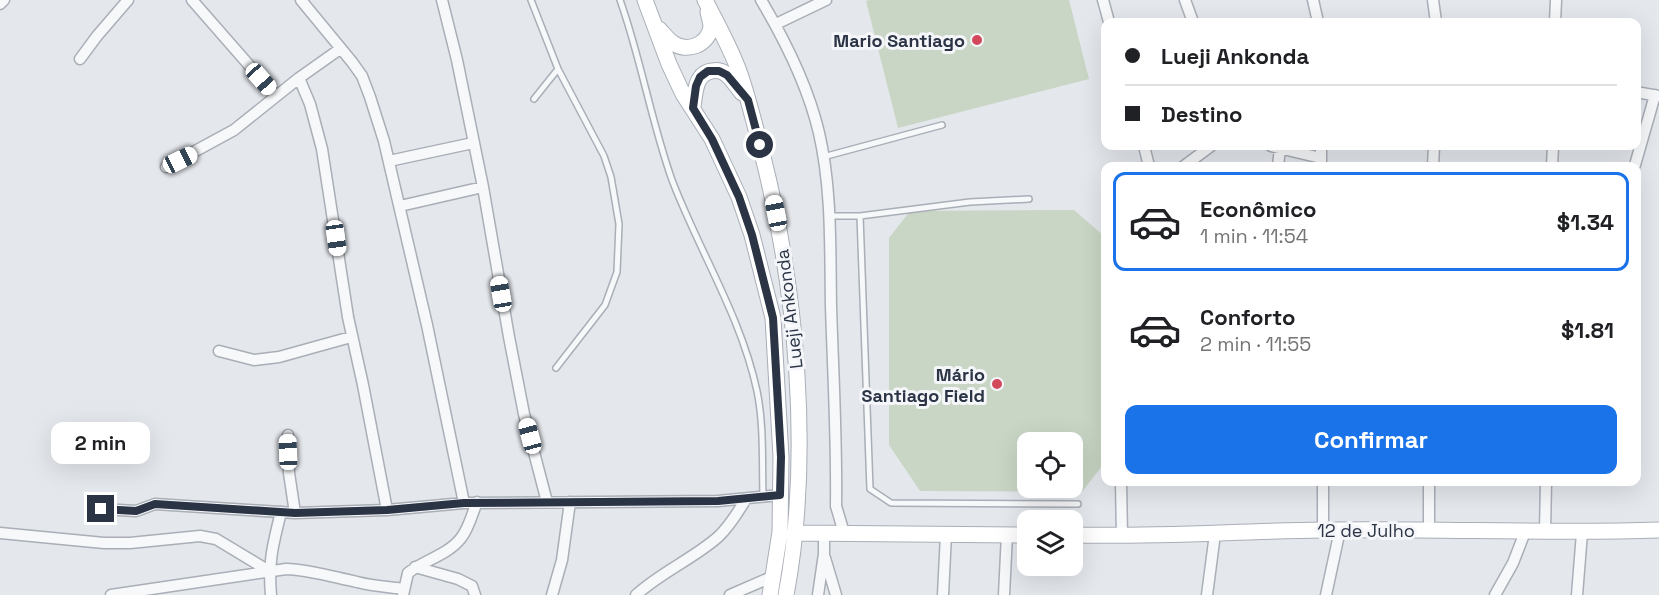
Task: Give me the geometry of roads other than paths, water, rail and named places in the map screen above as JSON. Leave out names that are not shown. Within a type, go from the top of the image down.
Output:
[{"type":"main road","points":[[645,0],[683,94],[712,139],[739,197],[752,235],[773,318],[781,457],[780,532],[770,595]]},
{"type":"main road","points":[[655,24],[672,43],[683,47],[695,47],[705,39],[711,27],[706,2]]},
{"type":"main road","name":"Lueji Ankonda","points":[[706,2],[729,48],[748,100],[771,190],[784,259],[797,377],[799,454],[796,533],[786,595]]},
{"type":"main road","points":[[693,108],[696,86],[700,77],[708,71],[719,71],[727,75],[748,100]]},
{"type":"main road","name":"12 de Julho","points":[[1083,536],[1323,530],[1524,532],[1659,530]]},
{"type":"main road","points":[[796,533],[1017,534]]},
{"type":"street","points":[[0,4],[4,0]]},
{"type":"street","points":[[80,59],[128,0]]},
{"type":"street","points":[[192,0],[276,96]]},
{"type":"street","points":[[301,0],[362,76],[370,98],[389,161],[428,325],[464,503]]},
{"type":"street","points":[[442,0],[457,60],[483,187],[508,337],[524,414],[547,502]]},
{"type":"street","name":"Lueji Ankonda","points":[[762,0],[776,24],[807,95],[819,133],[823,157],[829,216],[836,506],[844,533]]},
{"type":"street","points":[[776,24],[826,0]]},
{"type":"street","points":[[1103,0],[1108,18]]},
{"type":"street","points":[[1185,0],[1192,18]]},
{"type":"street","points":[[1313,0],[1317,18]]},
{"type":"street","points":[[1433,0],[1435,18]]},
{"type":"street","points":[[1555,18],[1556,0]]},
{"type":"street","points":[[166,167],[234,130],[299,78],[340,49]]},
{"type":"street","points":[[299,78],[310,104],[322,149],[351,337],[363,384],[387,510]]},
{"type":"street","points":[[1641,93],[1657,95],[1641,146]]},
{"type":"street","points":[[389,161],[473,143]]},
{"type":"street","points":[[1189,162],[1205,150]]},
{"type":"street","points":[[1284,150],[1321,162]]},
{"type":"street","points":[[399,206],[483,187]]},
{"type":"street","points":[[219,351],[254,360],[279,357],[351,337]]},
{"type":"street","points":[[288,435],[289,473],[295,513]]},
{"type":"street","points":[[1121,486],[1122,536]]},
{"type":"street","points":[[1323,486],[1323,530]]},
{"type":"street","points":[[1429,531],[1430,486]]},
{"type":"street","points":[[1545,531],[1546,486]]},
{"type":"street","points":[[101,509],[136,511],[155,504],[295,513],[387,510],[477,502],[746,499],[780,495]]},
{"type":"street","points":[[636,595],[650,582],[718,538],[731,523],[746,499]]},
{"type":"street","points":[[404,592],[408,573],[449,549],[459,540],[477,502]]},
{"type":"street","points":[[552,595],[562,560],[570,502]]},
{"type":"street","points":[[271,595],[270,555],[281,512]]},
{"type":"street","points":[[1326,595],[1340,530]]},
{"type":"street","points":[[818,595],[824,554],[824,532]]},
{"type":"street","points":[[1495,595],[1513,563],[1524,532]]},
{"type":"street","points":[[1577,595],[1582,532]]},
{"type":"street","points":[[0,533],[104,543],[130,543],[200,536],[216,539],[269,571]]},
{"type":"street","points":[[943,595],[946,534]]},
{"type":"street","points":[[1004,595],[1007,534]]},
{"type":"street","points":[[1207,595],[1215,534]]},
{"type":"street","points":[[824,554],[836,595]]},
{"type":"street","points":[[415,567],[458,579],[472,586],[475,595]]},
{"type":"street","points":[[111,595],[269,571],[301,569],[404,592]]},
{"type":"street","points":[[730,595],[774,576]]},
{"type":"street","points":[[380,595],[404,592]]},
{"type":"lane","points":[[531,0],[558,69],[607,167],[619,224],[617,272],[604,305],[556,368]]},
{"type":"lane","points":[[620,0],[672,177],[692,231],[737,324],[757,392],[763,497]]},
{"type":"lane","points":[[534,99],[558,69]]},
{"type":"lane","points":[[823,157],[942,125]]},
{"type":"lane","points":[[829,216],[860,216],[970,202],[1029,199]]},
{"type":"lane","points":[[860,216],[870,489],[891,503],[1078,504]]},
{"type":"place","name":"Mario Santiago","points":[[977,40]]},
{"type":"place","name":"Mário Santiago Field","points":[[997,384]]}]
